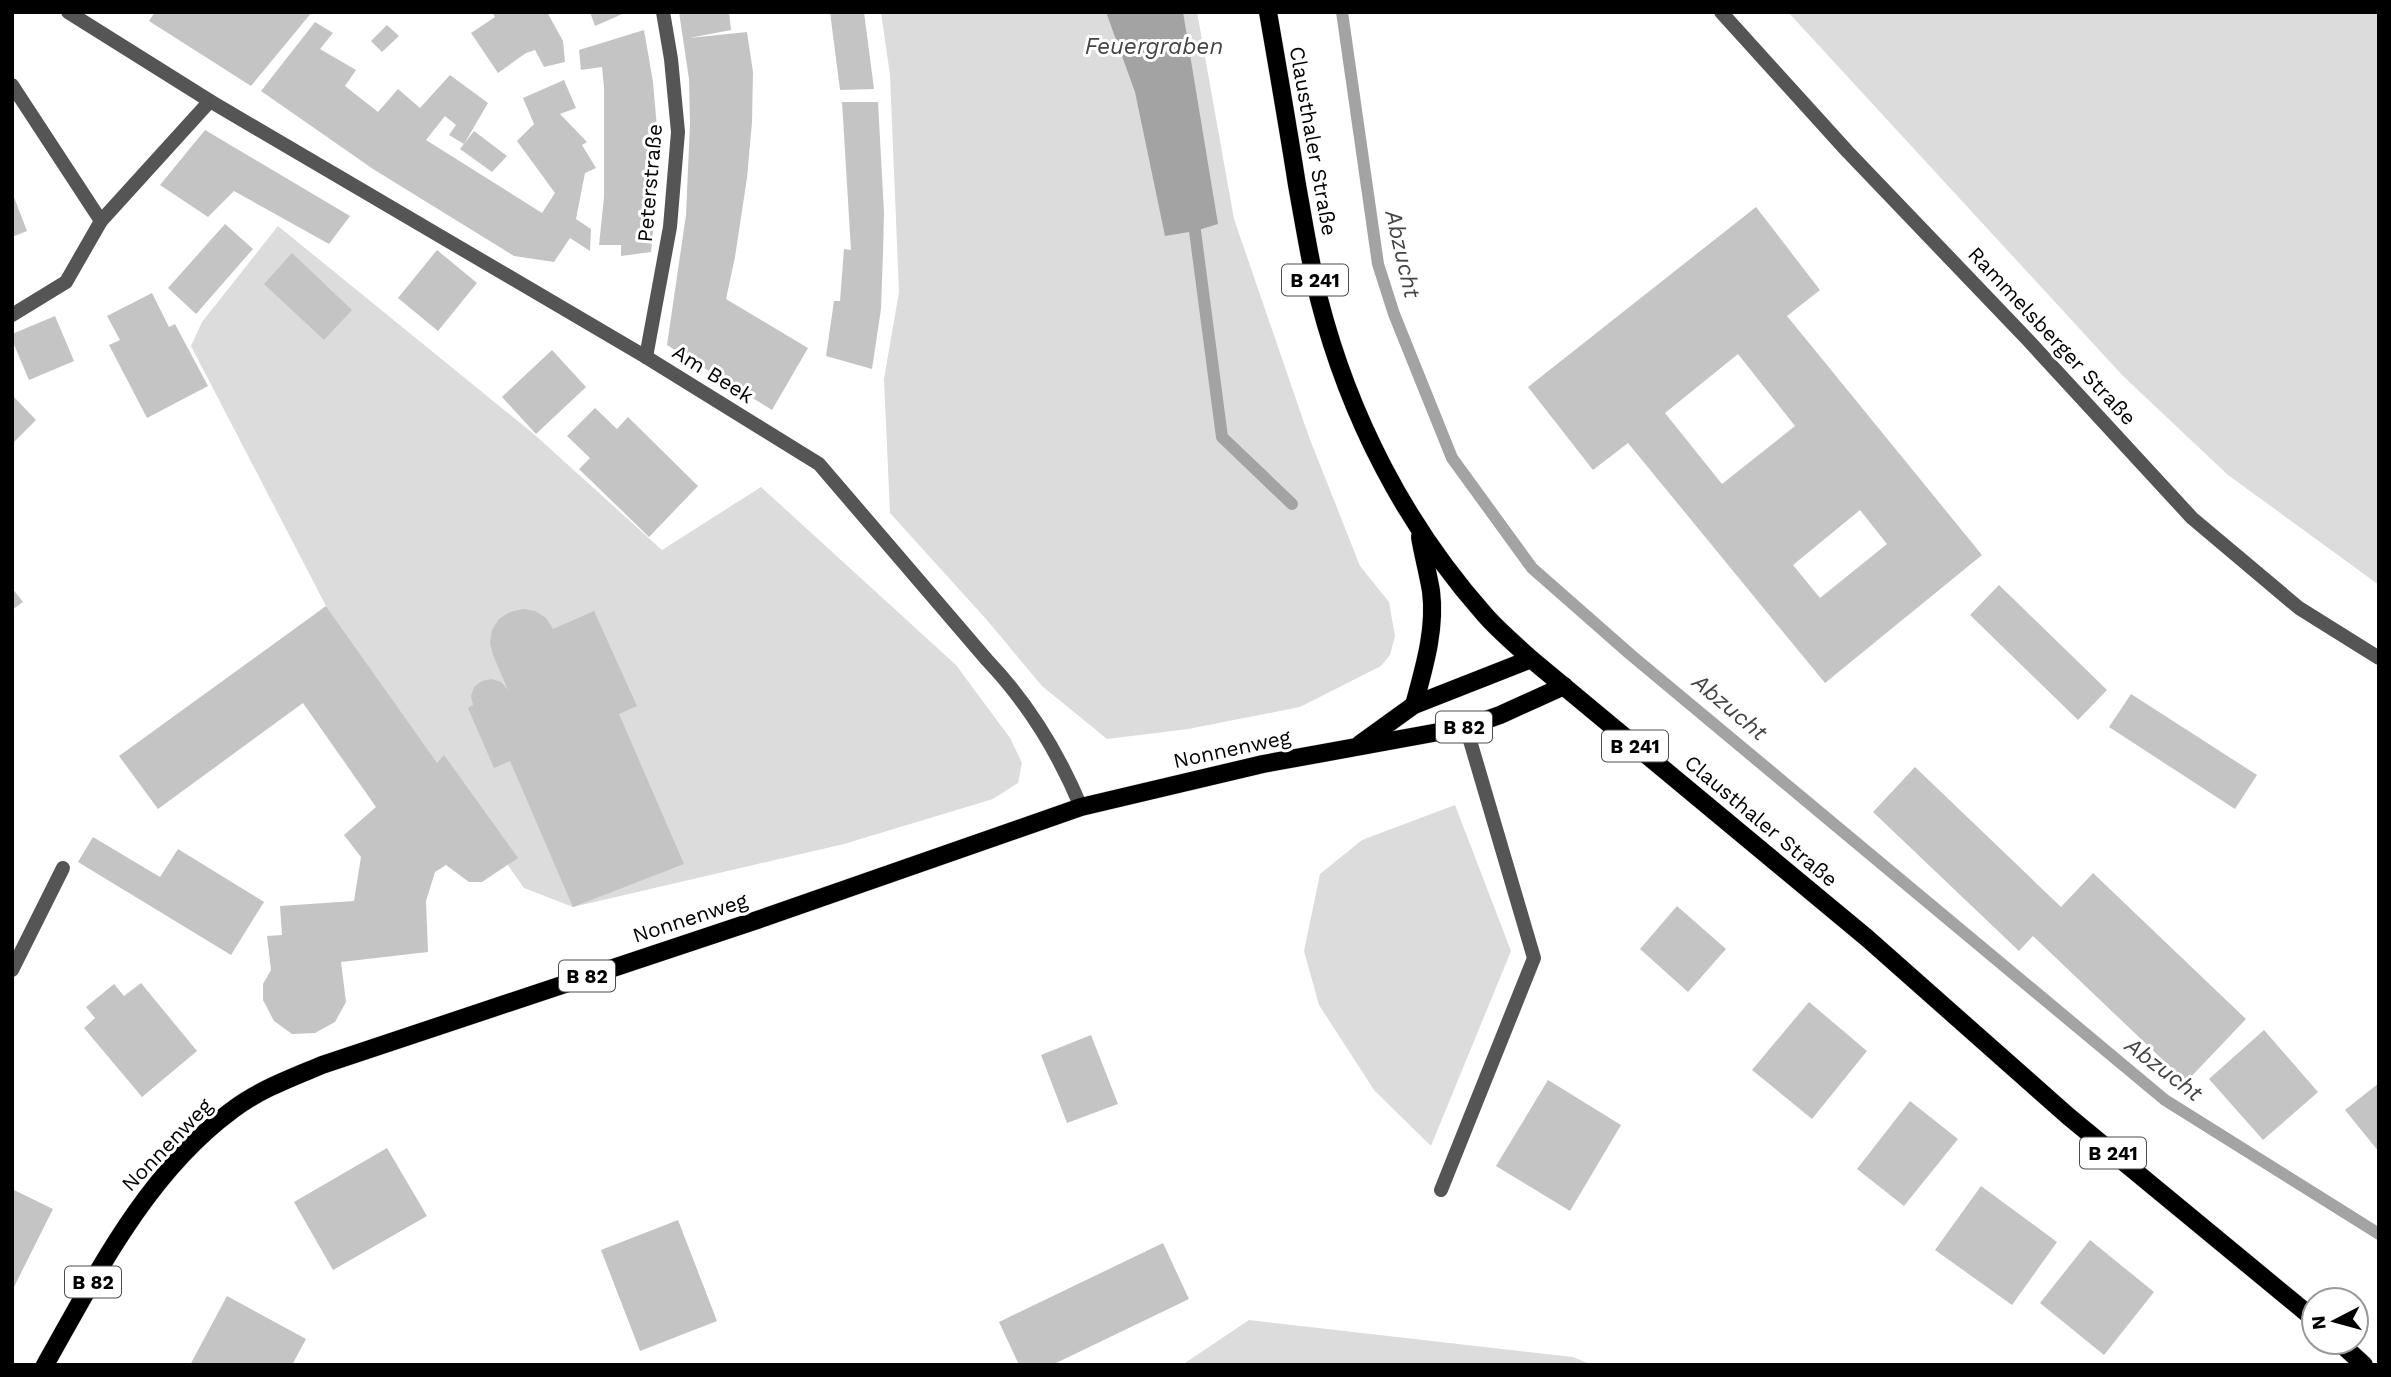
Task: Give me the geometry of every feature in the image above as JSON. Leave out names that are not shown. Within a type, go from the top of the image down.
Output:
[{"type":"main road","name":"Clausthaler Straße","points":[[1268,12],[1319,298],[1338,362],[1384,470],[1419,530],[1461,586],[1488,618],[1531,659],[1867,938],[2068,1116],[2300,1307]]},
{"type":"main road","name":"B 82","points":[[1414,705],[1423,674],[1432,621],[1431,593],[1419,530]]},
{"type":"main road","name":"Nonnenweg","points":[[1357,746],[1414,705],[1531,659]]},
{"type":"main road","name":"Nonnenweg","points":[[44,1365],[143,1201],[194,1143],[231,1110],[268,1088],[322,1065],[763,918],[1081,807],[1263,764],[1466,727],[1564,686]]},
{"type":"street","name":"Am Beek","points":[[68,12],[210,102],[646,357],[819,464],[1015,689],[1066,770],[1081,807]]},
{"type":"street","name":"Peterstraße","points":[[646,357],[670,227],[678,132],[671,59],[663,12]]},
{"type":"street","name":"Rammelsberger Straße","points":[[1721,12],[1847,151],[2028,340],[2192,518],[2299,608],[2379,658]]},
{"type":"street","points":[[12,85],[102,221]]},
{"type":"street","points":[[12,315],[66,282],[102,221],[210,102]]},
{"type":"street","points":[[1441,1190],[1534,958],[1466,727]]},
{"type":"street","points":[[12,970],[63,868]]},
{"type":"shaded area","points":[[881,12],[1197,12],[1234,219],[1309,437],[1360,566],[1389,602],[1395,636],[1390,655],[1381,666],[1300,707],[1188,729],[1107,739],[1042,686],[986,619],[890,513],[884,379],[899,292],[890,75]]},
{"type":"shaded area","points":[[1788,12],[2379,12],[2379,585],[2228,475],[2123,376]]},
{"type":"shaded area","points":[[278,226],[535,435],[662,550],[761,487],[956,665],[1010,738],[1022,763],[1018,783],[993,799],[844,844],[573,907],[524,888],[326,606],[191,346],[202,322]]},
{"type":"shaded area","points":[[1455,805],[1511,951],[1431,1146],[1374,1090],[1319,1005],[1304,951],[1320,874],[1362,840]]},
{"type":"shaded area","points":[[1249,1320],[1573,1357],[1592,1365],[1182,1365]]},
{"type":"water","name":"Feuergraben","points":[[1106,12],[1183,12],[1218,224],[1165,236],[1135,92]]},
{"type":"building","points":[[155,12],[312,12],[251,86],[149,21]]},
{"type":"building","points":[[492,12],[547,12],[563,41],[565,62],[544,67],[535,50],[526,53],[498,73],[471,33],[495,17]]},
{"type":"building","points":[[590,12],[627,12],[595,26]]},
{"type":"building","points":[[679,12],[729,12],[731,30],[689,38],[747,32],[753,72],[752,122],[747,178],[726,299],[808,348],[772,410],[667,345],[686,215],[690,123],[689,79]]},
{"type":"building","points":[[830,12],[864,12],[874,89],[840,90]]},
{"type":"building","points":[[315,22],[333,33],[320,49],[356,70],[345,86],[378,112],[398,89],[420,108],[450,75],[488,103],[464,144],[449,135],[456,125],[445,116],[426,140],[542,213],[555,193],[517,141],[534,124],[523,98],[564,80],[576,108],[560,114],[587,142],[582,145],[596,168],[585,173],[576,219],[591,229],[590,251],[570,238],[554,262],[514,256],[373,169],[261,91]]},
{"type":"building","points":[[387,25],[399,36],[382,52],[371,41]]},
{"type":"building","points":[[644,30],[657,128],[656,201],[651,252],[621,256],[621,245],[599,245],[604,197],[602,67],[581,70],[579,50]]},
{"type":"building","points":[[842,102],[878,102],[884,213],[881,309],[872,369],[826,356],[834,301],[840,301],[844,249],[851,250]]},
{"type":"building","points":[[205,130],[350,216],[329,244],[234,191],[208,217],[160,185]]},
{"type":"building","points":[[474,131],[507,156],[492,172],[460,149]]},
{"type":"building","points":[[12,192],[27,231],[12,237]]},
{"type":"building","points":[[1756,207],[1820,290],[1787,316],[1982,555],[1825,683],[1628,443],[1593,470],[1528,387]],"holes":[[[1738,354],[1795,426],[1722,484],[1665,413]],[[1860,510],[1887,544],[1820,598],[1793,565]]]},
{"type":"building","points":[[225,224],[253,249],[196,314],[168,288]]},
{"type":"building","points":[[437,250],[477,283],[438,331],[398,298]]},
{"type":"building","points":[[292,253],[352,310],[324,340],[264,284]]},
{"type":"building","points":[[152,293],[169,327],[175,324],[208,386],[147,418],[109,345],[120,340],[107,316]]},
{"type":"building","points":[[55,316],[74,361],[29,380],[12,334]]},
{"type":"building","points":[[552,350],[586,387],[536,434],[502,397]]},
{"type":"building","points":[[12,395],[36,420],[12,444]]},
{"type":"building","points":[[595,408],[617,429],[628,417],[698,486],[649,537],[579,469],[590,458],[567,436]]},
{"type":"building","points":[[1999,585],[2107,690],[2078,720],[1970,615]]},
{"type":"building","points":[[12,588],[23,602],[12,610]]},
{"type":"building","points":[[326,606],[437,763],[444,755],[518,858],[482,882],[469,882],[446,865],[435,872],[426,901],[428,952],[341,962],[346,1002],[335,1022],[315,1033],[292,1034],[274,1021],[263,1000],[263,984],[271,970],[267,936],[282,935],[280,906],[354,901],[361,857],[344,835],[376,807],[303,703],[158,809],[119,756]]},
{"type":"building","points":[[523,609],[535,611],[546,618],[553,629],[594,611],[637,706],[619,714],[684,864],[573,907],[510,761],[494,768],[468,708],[473,705],[471,696],[474,687],[482,681],[492,679],[501,682],[508,690],[493,655],[490,643],[492,630],[499,619],[510,612]]},
{"type":"building","points":[[2131,694],[2257,775],[2235,809],[2109,727]]},
{"type":"building","points":[[1915,767],[2061,907],[2093,873],[2246,1019],[2186,1082],[2033,936],[2019,951],[1873,812]]},
{"type":"building","points":[[93,837],[160,877],[178,849],[264,902],[231,955],[78,862]]},
{"type":"building","points":[[1677,906],[1726,949],[1688,992],[1640,949]]},
{"type":"building","points":[[141,983],[197,1051],[142,1097],[84,1028],[95,1018],[86,1007],[114,984],[124,996]]},
{"type":"building","points":[[1809,1002],[1867,1051],[1812,1119],[1752,1070]]},
{"type":"building","points":[[2264,1030],[2318,1092],[2263,1140],[2209,1079]]},
{"type":"building","points":[[1091,1035],[1118,1104],[1067,1123],[1041,1055]]},
{"type":"building","points":[[1548,1080],[1621,1125],[1570,1211],[1496,1166]]},
{"type":"building","points":[[2379,1083],[2379,1152],[2345,1110]]},
{"type":"building","points":[[1910,1101],[1958,1139],[1904,1206],[1857,1169]]},
{"type":"building","points":[[387,1148],[427,1216],[333,1270],[294,1202]]},
{"type":"building","points":[[1981,1186],[2057,1242],[2012,1305],[1935,1250]]},
{"type":"building","points":[[12,1189],[53,1209],[12,1291]]},
{"type":"building","points":[[678,1220],[717,1321],[640,1351],[601,1250]]},
{"type":"building","points":[[2090,1240],[2154,1292],[2104,1355],[2040,1303]]},
{"type":"building","points":[[1163,1243],[1189,1299],[1052,1365],[1019,1365],[999,1322]]},
{"type":"building","points":[[227,1296],[306,1339],[292,1365],[190,1365]]},
{"type":"waterway","name":"Abzucht","points":[[1342,12],[1378,264],[1394,314],[1452,458],[1532,568],[1631,655],[2165,1100],[2379,1234]]},
{"type":"waterway","points":[[1195,231],[1222,437],[1292,504]]}]
